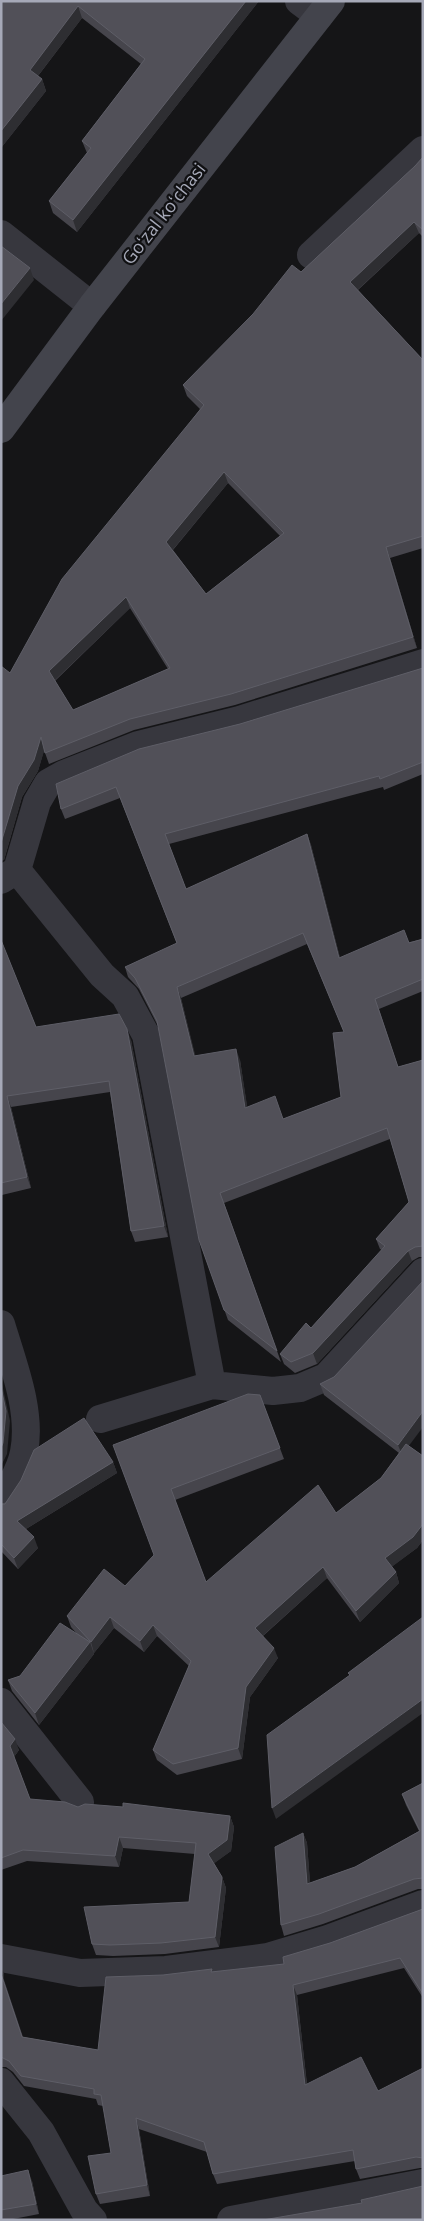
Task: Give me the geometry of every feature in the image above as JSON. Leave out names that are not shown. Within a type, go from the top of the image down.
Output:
[{"type":"main road","name":"Goʻzal koʻchasi","points":[[1,429],[316,6]]},
{"type":"street","points":[[311,255],[423,150]]},
{"type":"street","points":[[1,234],[92,306]]},
{"type":"street","points":[[212,1385],[146,1036],[125,996],[102,975],[9,875],[38,802],[48,783],[64,774],[138,745],[239,720],[423,663]]},
{"type":"street","points":[[100,1419],[212,1385],[273,1391],[300,1388],[326,1377],[423,1272]]},
{"type":"street","points":[[1,1324],[27,1428],[24,1454],[1,1501]]},
{"type":"street","points":[[1,1702],[80,1802]]},
{"type":"street","points":[[1,1958],[80,1973],[166,1970],[268,1957],[328,1939],[423,1904]]},
{"type":"street","points":[[1,2082],[41,2132],[84,2210],[93,2220]]},
{"type":"street","points":[[231,2220],[283,2215],[423,2183]]},
{"type":"building","points":[[1,1],[246,1],[73,220],[49,201],[91,148],[82,141],[145,59],[78,6],[30,70],[42,79],[1,131]]},
{"type":"building","points":[[423,157],[423,230],[414,222],[350,282],[423,360],[423,536],[386,547],[413,637],[231,694],[130,719],[45,753],[41,737],[34,760],[18,786],[1,843],[1,666],[10,673],[62,579],[204,405],[183,385],[253,314],[292,265],[301,272]],"holes":[[[224,472],[284,533],[206,594],[166,542]],[[126,597],[170,668],[73,710],[49,671]]]},
{"type":"building","points":[[1,246],[30,268],[1,304]]},
{"type":"building","points":[[423,668],[423,762],[380,779],[379,776],[165,834],[186,889],[307,834],[339,958],[404,930],[409,943],[423,939],[423,979],[375,999],[398,1067],[423,1060],[423,1246],[415,1247],[408,1251],[313,1353],[291,1362],[280,1354],[306,1323],[311,1328],[385,1246],[376,1239],[409,1202],[387,1128],[220,1193],[277,1351],[224,1310],[199,1240],[157,1021],[135,978],[125,967],[177,943],[116,787],[61,809],[56,784],[139,749],[240,724]],"holes":[[[303,933],[344,1032],[333,1033],[341,1097],[283,1119],[275,1096],[245,1108],[236,1049],[194,1056],[177,987]]]},
{"type":"building","points":[[1,940],[36,1027],[119,1014],[127,1029],[164,1226],[131,1231],[109,1081],[7,1096],[27,1177],[1,1183]]},
{"type":"building","points":[[423,1281],[423,1411],[398,1445],[320,1384],[334,1377]]},
{"type":"building","points":[[1,1387],[6,1411],[1,1448]]},
{"type":"building","points":[[248,1394],[260,1395],[280,1448],[171,1489],[206,1582],[318,1485],[336,1513],[381,1478],[406,1444],[423,1456],[423,1524],[413,1537],[385,1558],[396,1572],[356,1611],[323,1567],[255,1628],[274,1648],[246,1687],[238,1748],[173,1764],[153,1750],[191,1661],[153,1625],[140,1641],[110,1617],[91,1642],[67,1616],[104,1569],[125,1586],[154,1555],[113,1445]]},
{"type":"building","points":[[84,1418],[113,1462],[17,1521],[34,1537],[14,1558],[1,1544],[1,1504],[5,1504],[21,1480],[34,1450]]},
{"type":"building","points":[[423,1617],[423,1699],[272,1808],[267,1735],[350,1675],[348,1673]]},
{"type":"building","points":[[60,1623],[90,1642],[35,1713],[8,1680],[20,1676]]},
{"type":"building","points":[[1,1722],[15,1739],[10,1746],[30,1799],[65,1802],[78,1807],[85,1804],[123,1807],[123,1803],[230,1816],[227,1840],[208,1854],[222,1877],[215,1937],[161,1943],[92,1944],[84,1907],[189,1902],[196,1843],[119,1837],[115,1856],[23,1850],[1,1858]]},
{"type":"building","points":[[423,1783],[423,1878],[414,1879],[319,1914],[281,1925],[275,1847],[303,1833],[307,1884],[355,1867],[420,1831],[402,1794]]},
{"type":"building","points":[[423,1909],[423,1994],[400,1958],[293,1985],[305,2085],[361,2057],[378,2091],[423,2068],[423,2158],[416,2157],[356,2169],[353,2150],[213,2174],[204,2142],[136,2118],[147,2185],[96,2194],[88,2156],[111,2153],[101,2095],[94,2094],[94,2089],[21,2076],[9,2061],[1,2057],[1,1974],[22,2037],[98,2050],[106,1977],[163,1975],[212,1969],[211,1972],[284,1964],[283,1957],[330,1943]]},
{"type":"building","points":[[28,2170],[36,2204],[1,2210],[1,2176]]},
{"type":"building","points":[[423,2186],[423,2220],[263,2220],[362,2203],[361,2200]]}]
